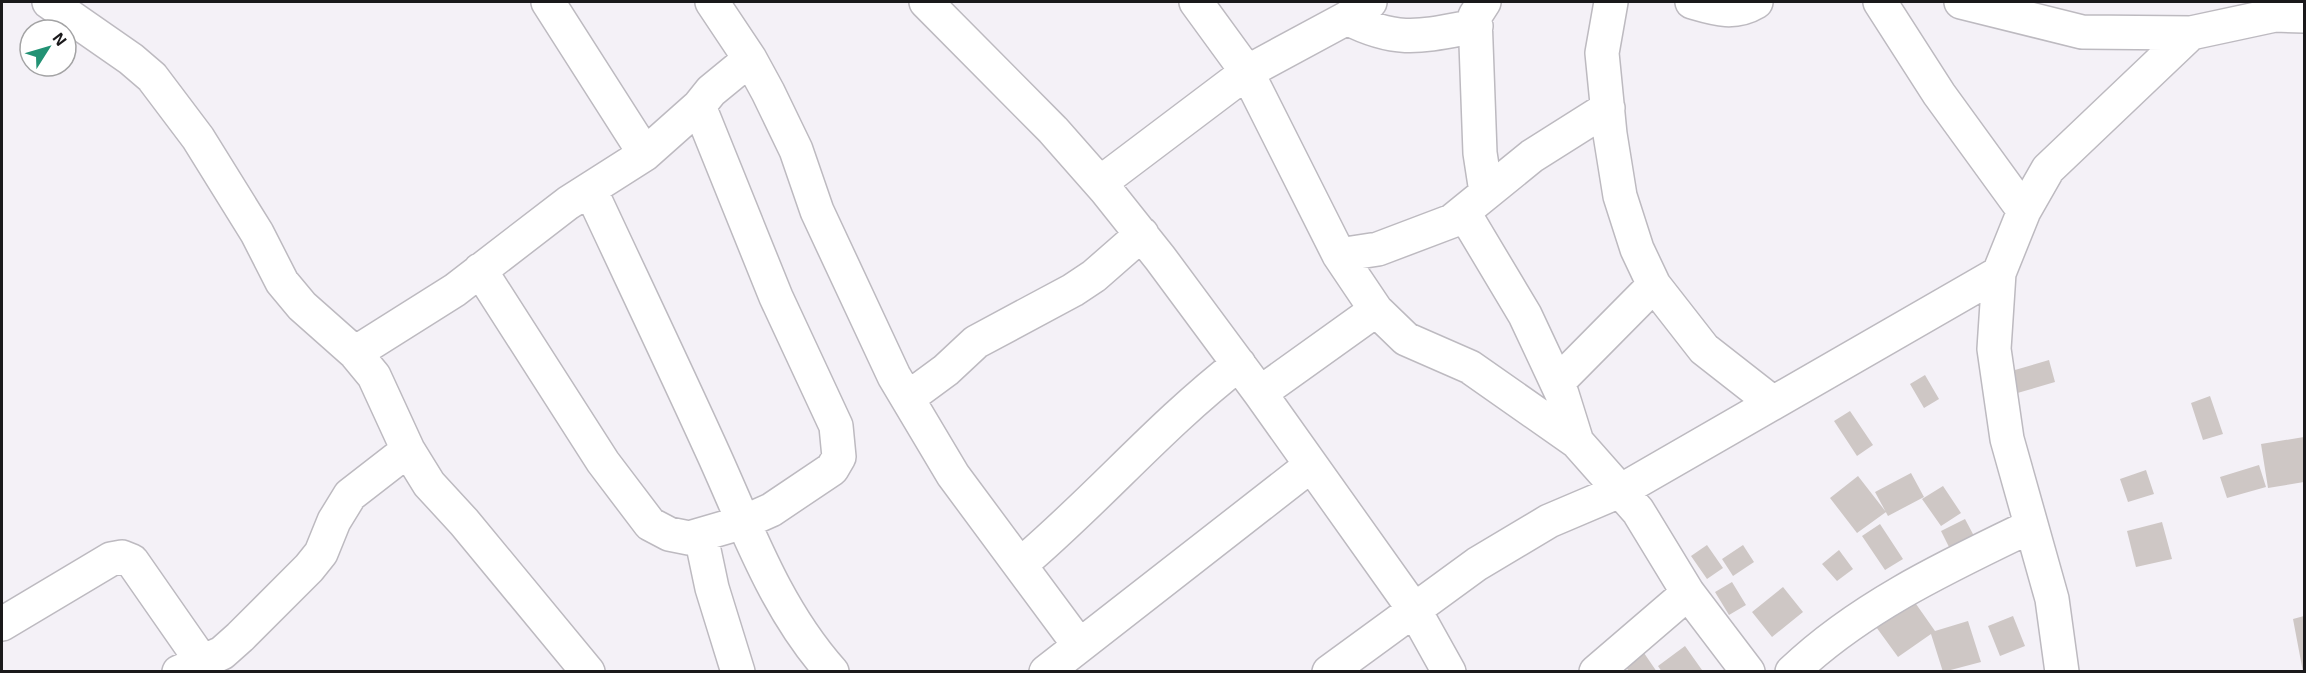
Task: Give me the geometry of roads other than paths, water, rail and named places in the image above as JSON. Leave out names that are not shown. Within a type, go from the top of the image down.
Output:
[{"type":"street","points":[[49,2],[132,59],[152,77],[198,138],[257,233],[282,282],[302,306],[355,353],[374,376],[408,450],[429,484],[464,522],[588,672]]},
{"type":"street","points":[[548,2],[645,154]]},
{"type":"street","points":[[711,2],[750,59],[796,150],[817,211],[861,309],[908,398],[953,475],[1080,645]]},
{"type":"street","points":[[926,2],[1053,130],[1142,234],[1239,364],[1415,611],[1449,672]]},
{"type":"street","points":[[1196,2],[1247,72],[1339,255],[1376,310],[1406,339],[1470,367],[1577,442],[1622,490],[1657,539],[1688,593],[1748,672]]},
{"type":"street","points":[[1611,2],[1602,53],[1620,195],[1637,249],[1654,285],[1704,349],[1773,403]]},
{"type":"street","points":[[1692,2],[1730,11],[1743,9],[1756,2]]},
{"type":"street","points":[[1880,2],[1939,94],[2024,211]]},
{"type":"street","points":[[1961,2],[2082,32],[2191,33],[2275,15],[2304,15]]},
{"type":"street","points":[[1100,183],[1247,72],[1359,10],[1380,33],[1393,35],[1436,33],[1480,14],[1480,153],[1475,202],[1557,383],[1577,442]]},
{"type":"street","points":[[2062,672],[2052,599],[2007,439],[1994,349],[1999,273],[2024,211],[2048,169],[2191,33]]},
{"type":"street","points":[[355,353],[455,290],[590,189],[645,154],[699,106],[711,91],[750,59]]},
{"type":"street","points":[[480,270],[603,462],[650,524],[669,534],[701,536],[744,522],[771,510],[832,469],[840,450],[836,426],[776,297],[699,106]]},
{"type":"street","points":[[1339,255],[1378,249],[1441,227],[1532,156],[1608,108]]},
{"type":"street","points":[[590,189],[774,592],[812,651],[832,672]]},
{"type":"street","points":[[908,398],[981,338],[1073,291],[1142,234]]},
{"type":"street","points":[[1329,672],[1477,564],[1549,521],[1622,490],[1999,273]]},
{"type":"street","points":[[1557,383],[1654,285]]},
{"type":"street","points":[[1260,393],[1376,310]]},
{"type":"street","points":[[1020,565],[1093,500],[1172,420],[1239,364]]},
{"type":"street","points":[[2,624],[111,559],[122,556],[132,561],[191,667],[222,653],[309,568],[321,553],[334,521],[350,495],[408,450]]},
{"type":"street","points":[[1046,672],[1310,466]]},
{"type":"street","points":[[1792,672],[1833,635],[1916,584],[2031,526]]},
{"type":"street","points":[[701,536],[712,588],[738,672]]},
{"type":"street","points":[[1596,672],[1688,593]]}]
